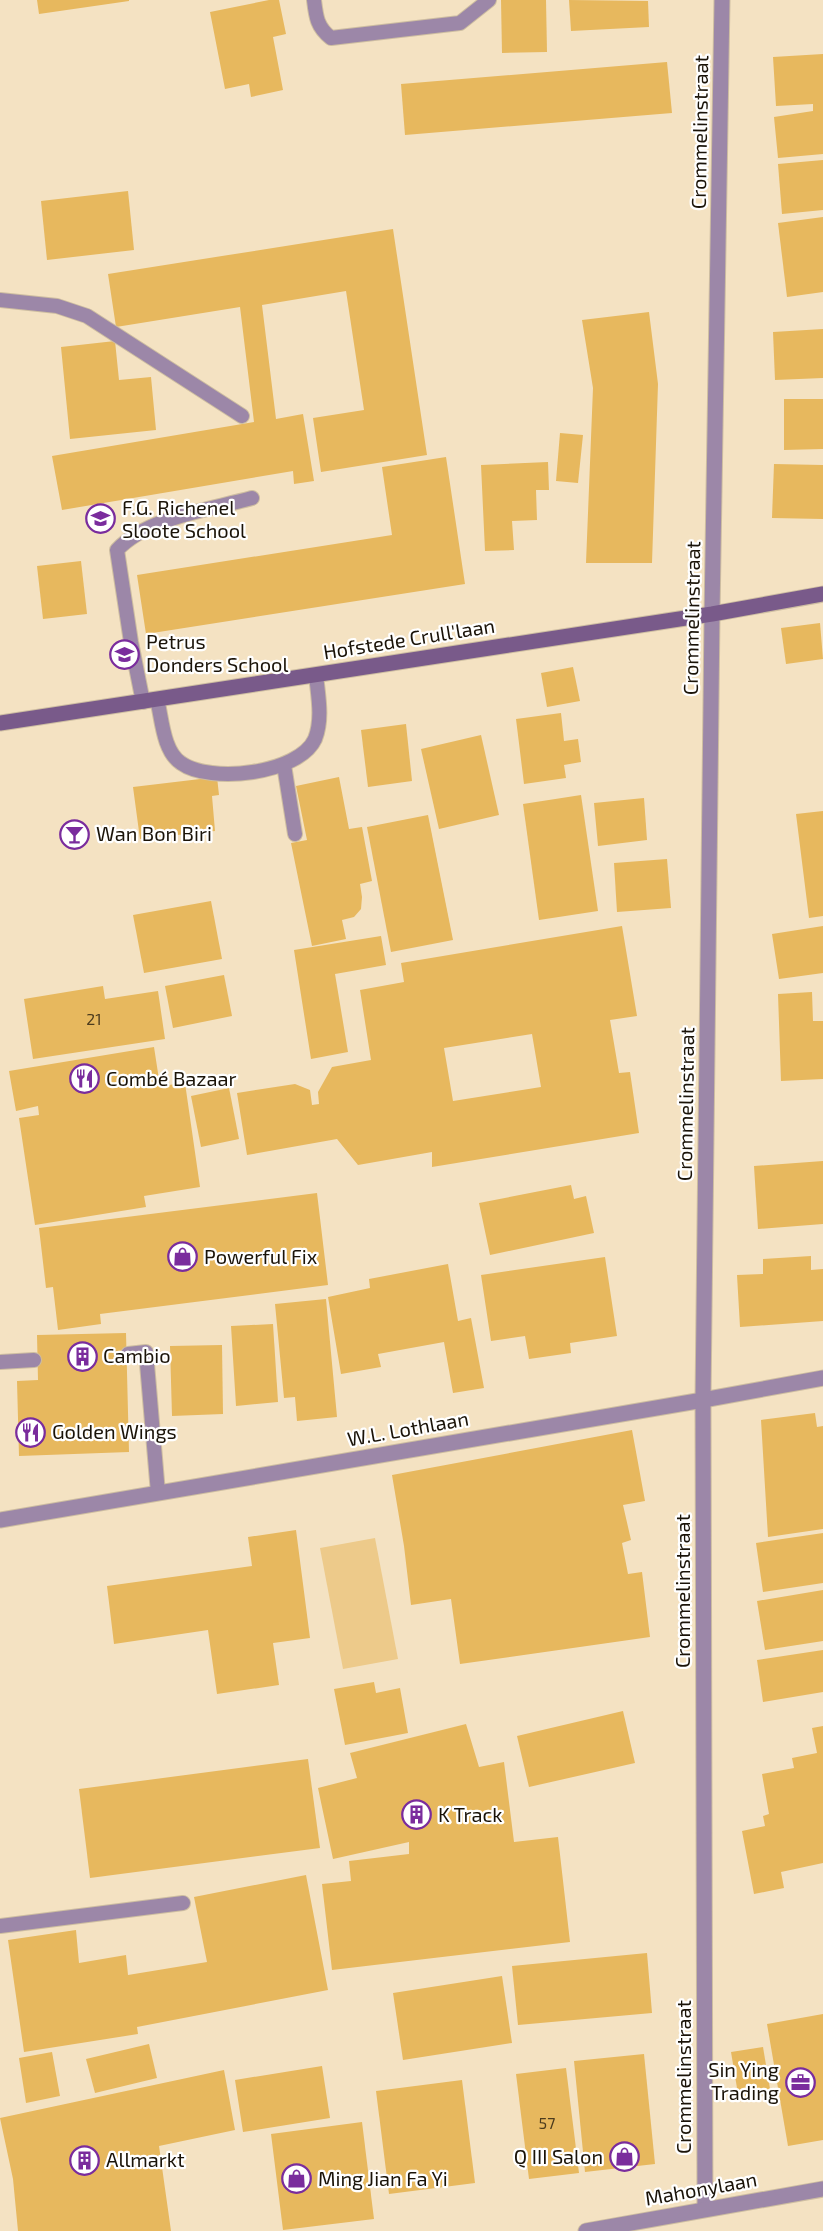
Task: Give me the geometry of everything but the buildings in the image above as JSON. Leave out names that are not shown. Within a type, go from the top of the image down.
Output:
[{"type":"street","name":"Crommelinstraat","points":[[705,2209],[703,1400],[722,0]]},
{"type":"street","name":"Hofstede Crull'laan","points":[[0,723],[712,614],[823,594]]},
{"type":"street","name":"W.L. Lothlaan","points":[[0,1520],[823,1378]]},
{"type":"street","name":"Mahonylaan","points":[[586,2231],[823,2189]]},
{"type":"lane","points":[[314,0],[317,22],[324,33],[331,38],[460,22],[489,0]]},
{"type":"lane","points":[[0,300],[57,306],[87,316],[242,416]]},
{"type":"lane","points":[[252,498],[152,525],[128,539],[117,550],[130,642],[150,700],[170,751],[180,763],[195,770],[227,774],[268,770],[284,765],[303,754],[315,740],[319,724],[316,675]]},
{"type":"lane","points":[[284,765],[295,834]]},
{"type":"lane","points":[[129,1354],[146,1352],[158,1493]]},
{"type":"lane","points":[[0,1362],[34,1360]]},
{"type":"lane","points":[[0,1926],[183,1903]]},
{"type":"shaded area","points":[[375,1538],[398,1659],[343,1669],[320,1548]]},
{"type":"place","name":"F.G. Richenel Sloote School","points":[[101,519]]},
{"type":"place","name":"Petrus Donders School","points":[[125,654]]},
{"type":"place","name":"Wan Bon Biri","points":[[75,834]]},
{"type":"place","name":"Combé Bazaar","points":[[85,1079]]},
{"type":"place","name":"Powerful Fix","points":[[183,1257]]},
{"type":"place","name":"Cambio","points":[[82,1356]]},
{"type":"place","name":"Golden Wings","points":[[31,1432]]},
{"type":"place","name":"K Track","points":[[417,1815]]},
{"type":"place","name":"Sin Ying Trading","points":[[800,2082]]},
{"type":"place","name":"Q III Salon","points":[[624,2157]]},
{"type":"place","name":"Allmarkt","points":[[85,2160]]},
{"type":"place","name":"Ming Jian Fa Yi","points":[[297,2179]]}]
